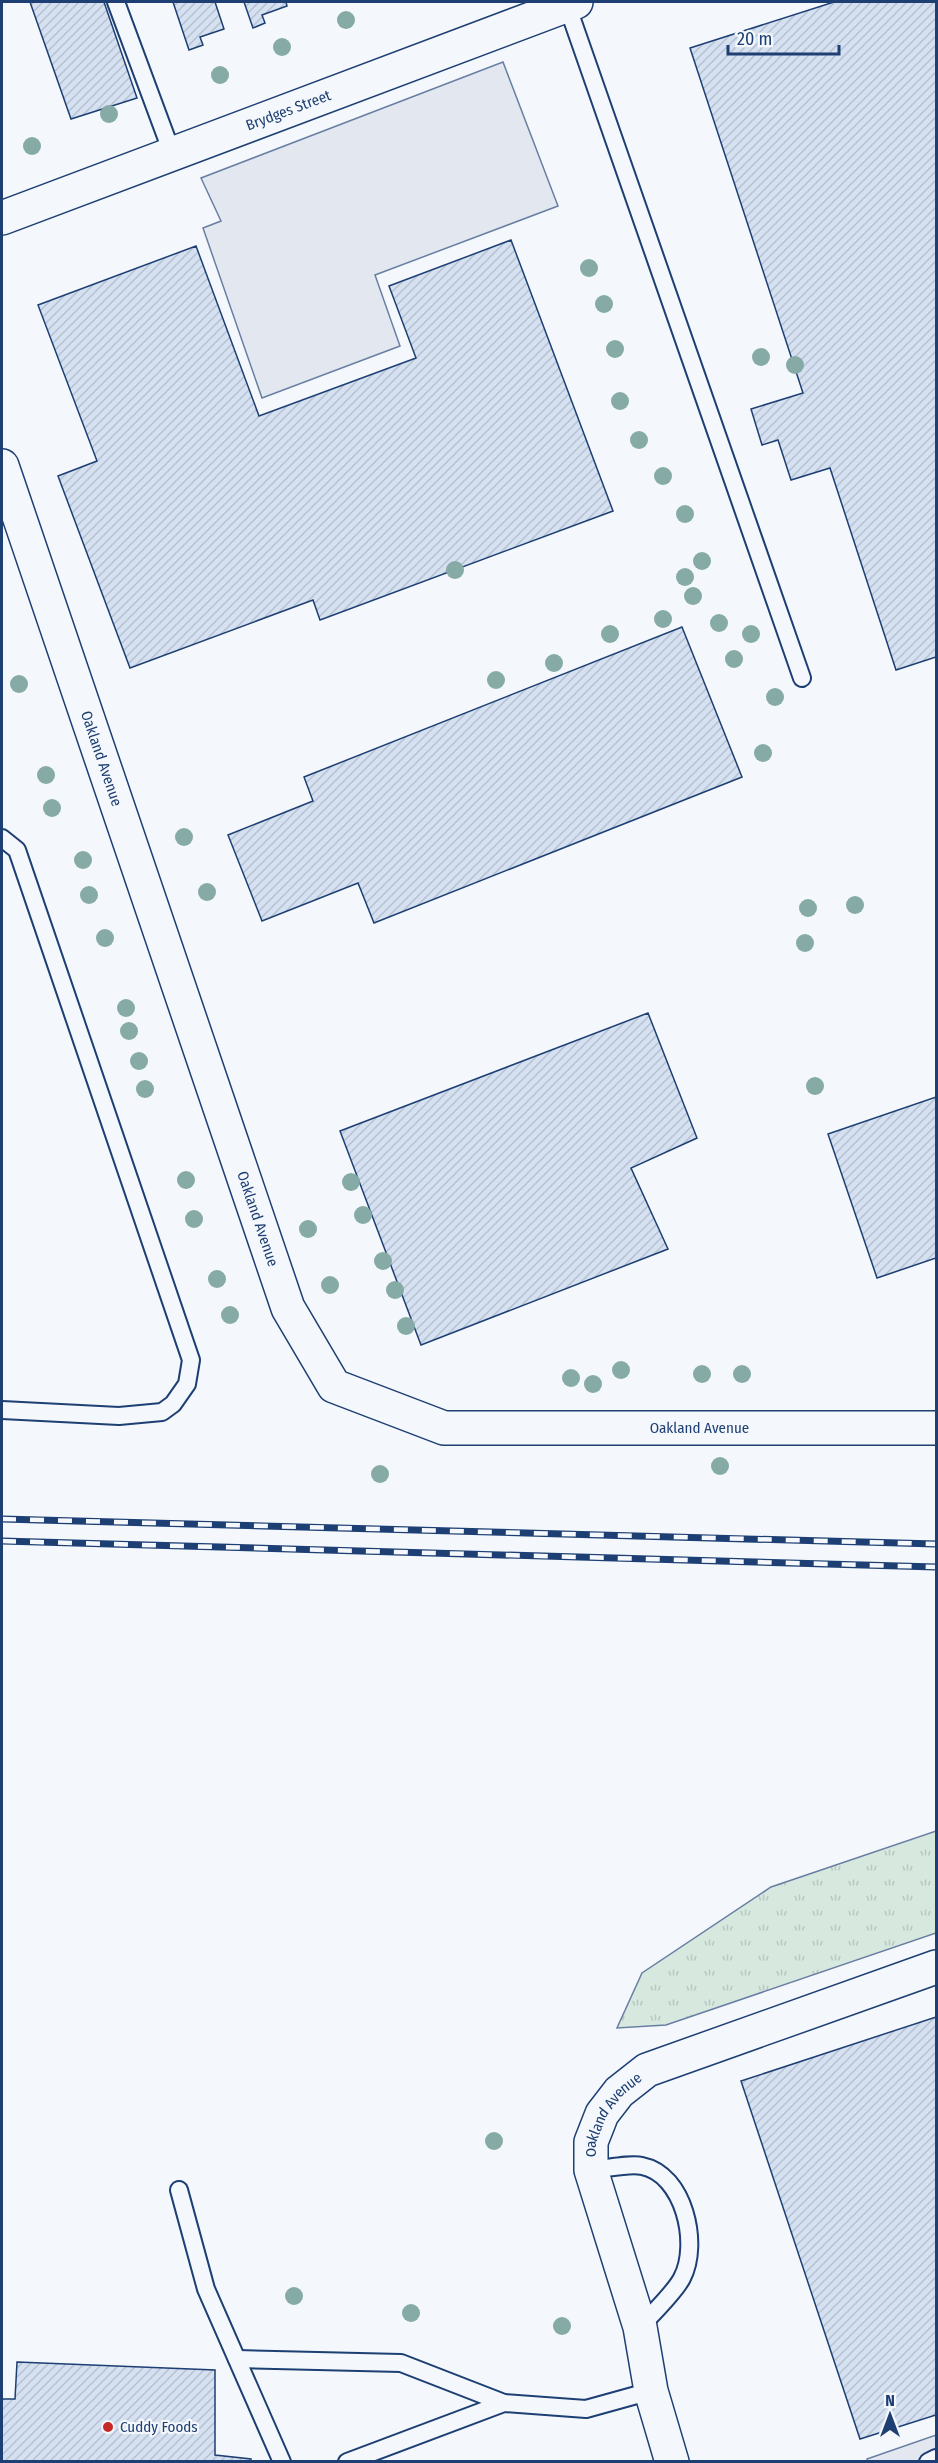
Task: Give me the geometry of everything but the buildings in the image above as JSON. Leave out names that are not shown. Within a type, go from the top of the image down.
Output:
[{"type":"street","name":"Brydges Street","points":[[2,218],[572,3]]},
{"type":"street","name":"Oakland Avenue","points":[[2,466],[288,1308],[334,1386],[444,1428],[936,1428]]},
{"type":"street","name":"Oakland Avenue","points":[[672,2462],[651,2391],[640,2327],[591,2170],[591,2142],[602,2114],[619,2092],[647,2070],[936,1967]]},
{"type":"lane","points":[[116,2],[172,153]]},
{"type":"lane","points":[[572,3],[802,678]]},
{"type":"lane","points":[[2,838],[17,850],[191,1360],[187,1384],[173,1404],[162,1412],[119,1416],[2,1410]]},
{"type":"lane","points":[[591,2170],[642,2165],[664,2177],[683,2204],[691,2245],[682,2278],[640,2327]]},
{"type":"lane","points":[[179,2190],[206,2289],[282,2462]]},
{"type":"lane","points":[[237,2359],[401,2363],[504,2403],[586,2409],[651,2391]]},
{"type":"lane","points":[[347,2462],[504,2403]]},
{"type":"lane","points":[[928,2462],[936,2458]]},
{"type":"green space","points":[[936,1831],[936,1933],[666,2025],[617,2028],[642,1973],[771,1887]]},
{"type":"shaded area","points":[[503,62],[558,206],[375,275],[400,346],[262,398],[203,228],[221,221],[201,178]]},
{"type":"shaded area","points":[[936,2435],[936,2461],[868,2462],[867,2459]]},
{"type":"railway","points":[[2,1519],[936,1544]]},
{"type":"railway","points":[[2,1541],[936,1567]]},
{"type":"place","name":"Cuddy Foods","points":[[108,2427]]}]
